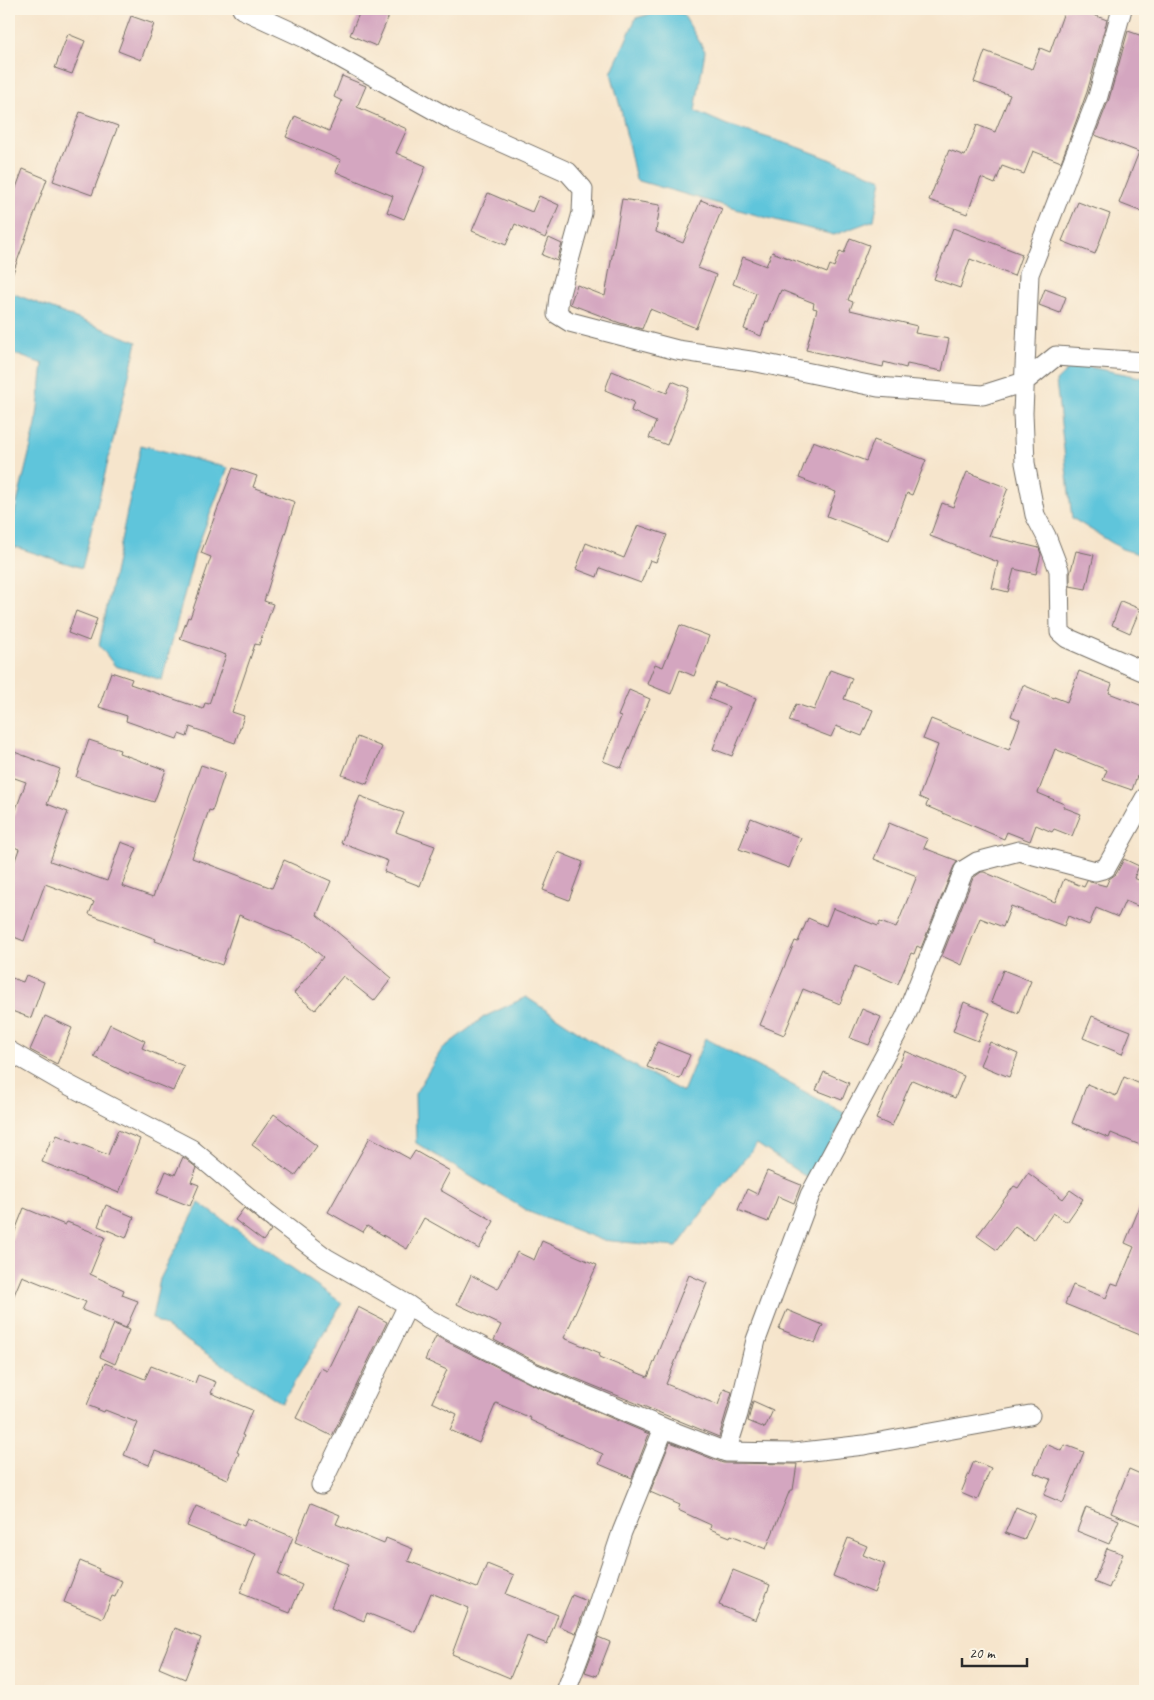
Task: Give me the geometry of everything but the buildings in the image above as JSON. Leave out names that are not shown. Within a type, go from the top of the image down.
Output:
[{"type":"street","points":[[242,9],[305,38],[454,121],[568,172],[582,189],[582,213],[559,297],[557,314],[570,322],[677,350],[757,362],[878,387],[983,395],[1024,382],[1056,356],[1145,362]]},
{"type":"street","points":[[1122,9],[1098,96],[1029,274],[1023,412],[1025,463],[1035,515],[1046,536],[1058,570],[1060,632],[1067,638],[1145,672]]},
{"type":"street","points":[[726,1452],[738,1414],[756,1340],[810,1195],[905,1018],[964,870],[977,862],[1018,851],[1095,871],[1106,868],[1145,798]]},
{"type":"street","points":[[9,1051],[60,1081],[191,1149],[266,1212],[326,1258],[428,1319],[533,1372],[664,1428],[726,1452],[794,1453],[864,1445],[1030,1415]]},
{"type":"street","points":[[321,1485],[408,1306]]},
{"type":"street","points":[[566,1691],[591,1625],[622,1532],[664,1428]]},
{"type":"water","points":[[662,11],[683,14],[705,51],[695,111],[727,125],[798,147],[882,179],[874,220],[834,235],[636,180],[611,73],[636,18]]},
{"type":"water","points":[[9,292],[137,342],[82,568],[9,545],[9,536],[36,425],[43,364],[9,352]]},
{"type":"water","points":[[1074,364],[1145,378],[1145,556],[1122,549],[1072,518],[1056,381]]},
{"type":"water","points":[[141,445],[228,468],[195,553],[162,680],[115,666],[99,645]]},
{"type":"water","points":[[526,997],[611,1053],[683,1092],[705,1038],[846,1114],[812,1181],[757,1144],[712,1199],[677,1247],[601,1240],[529,1212],[416,1143],[415,1094],[442,1049],[484,1017]]},
{"type":"water","points":[[199,1203],[342,1303],[282,1403],[152,1318],[160,1279]]}]
